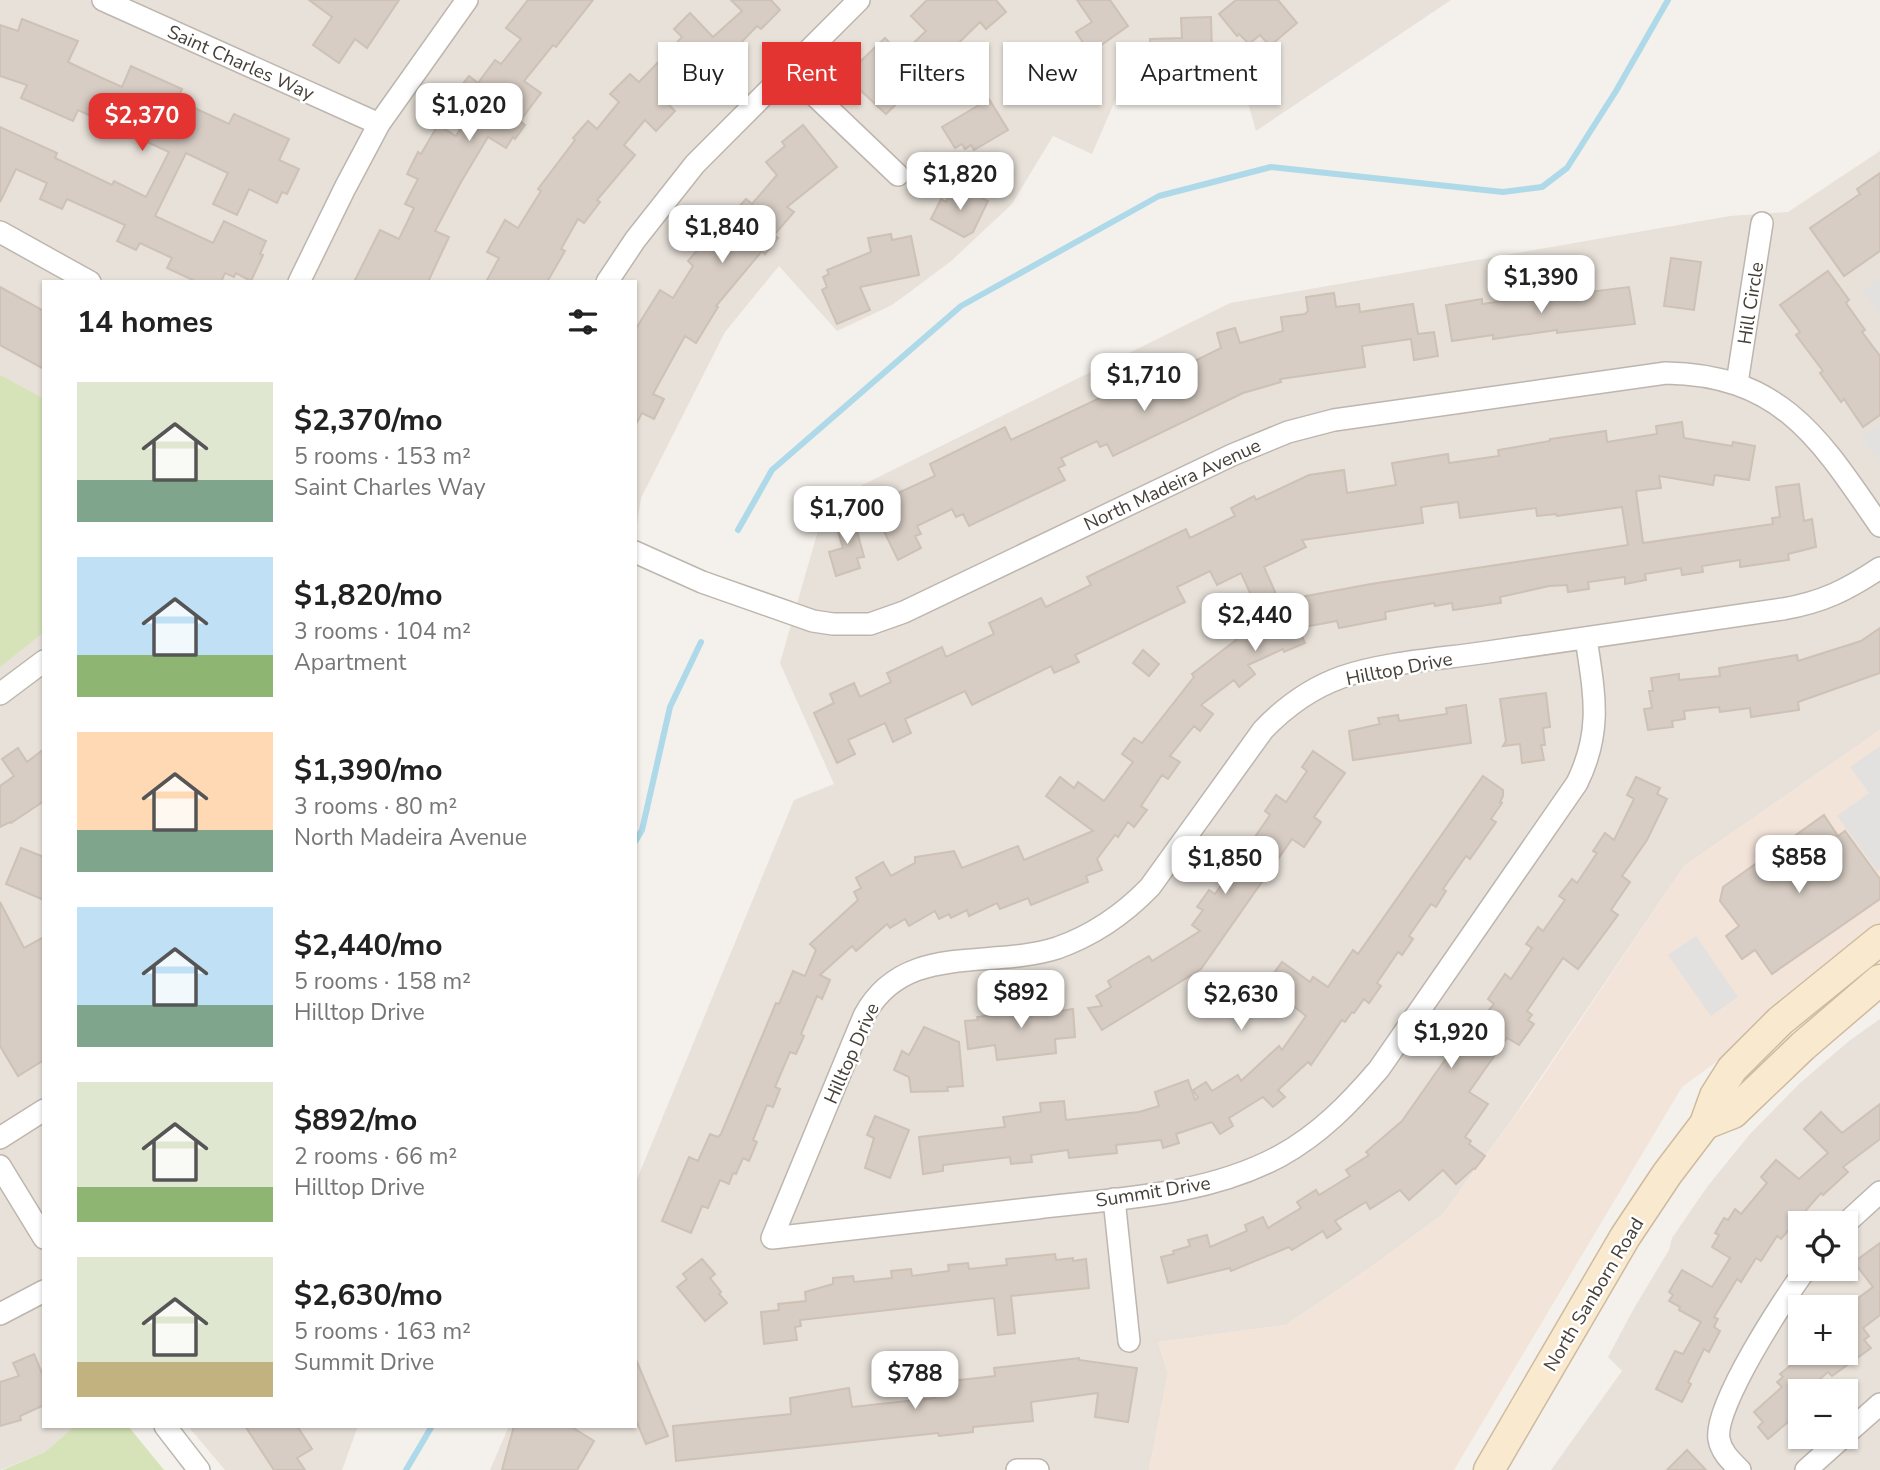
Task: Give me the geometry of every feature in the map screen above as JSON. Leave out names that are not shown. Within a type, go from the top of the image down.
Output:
[{"type":"main road","name":"North Sanborn Road","points":[[1489,1470],[1625,1237],[1667,1174],[1705,1124],[1715,1096],[1732,1069],[1780,1021],[1880,940]]},
{"type":"main road","name":"North Sanborn Road","points":[[1705,1124],[1733,1113],[1803,1046],[1880,980]]},
{"type":"street","name":"Saint Charles Way","points":[[103,0],[139,7],[379,124]]},
{"type":"street","points":[[300,280],[379,124],[467,0]]},
{"type":"street","points":[[816,42],[859,0]]},
{"type":"street","points":[[608,280],[635,240],[695,164],[762,96]]},
{"type":"street","points":[[825,105],[898,175]]},
{"type":"street","name":"Hill Circle","points":[[1737,383],[1762,223]]},
{"type":"street","points":[[0,232],[86,280]]},
{"type":"street","name":"North Madeira Avenue","points":[[637,553],[702,582],[788,614],[833,624],[870,624],[904,612],[1232,455],[1310,425],[1640,375],[1686,373],[1737,383],[1768,398],[1803,424],[1820,442],[1880,526]]},
{"type":"street","name":"Hilltop Drive","points":[[772,1238],[864,1016],[870,1004],[887,985],[897,977],[927,967],[1055,948],[1106,926],[1134,904],[1150,887],[1263,730],[1291,705],[1323,685],[1363,671],[1810,604],[1848,589],[1880,568]]},
{"type":"street","name":"Summit Drive","points":[[772,1238],[1186,1189],[1258,1167],[1318,1131],[1348,1105],[1372,1077],[1577,783],[1592,744],[1595,719],[1586,638]]},
{"type":"street","points":[[0,694],[42,662]]},
{"type":"street","points":[[0,1138],[42,1111]]},
{"type":"street","points":[[0,1166],[42,1235]]},
{"type":"street","points":[[1858,1212],[1880,1192]]},
{"type":"street","points":[[1114,1199],[1129,1341]]},
{"type":"street","points":[[1740,1470],[1721,1446],[1718,1429],[1731,1395],[1762,1335],[1798,1281]]},
{"type":"street","points":[[0,1314],[42,1292]]},
{"type":"street","points":[[1858,1423],[1880,1404]]},
{"type":"street","points":[[167,1428],[200,1470]]},
{"type":"street","points":[[1806,1470],[1829,1449]]},
{"type":"street","points":[[1017,1470],[1038,1470]]},
{"type":"shaded area","points":[[0,0],[1451,0],[1256,131],[1249,105],[1281,105],[1281,42],[1116,42],[1116,98],[1092,154],[1053,136],[1012,204],[950,262],[892,305],[837,331],[779,266],[725,332],[641,498],[637,525],[637,280],[42,280],[42,1428],[73,1428],[45,1452],[0,1470]]},
{"type":"shaded area","points":[[1880,151],[1880,730],[1684,866],[1513,1118],[1442,1215],[1286,1325],[1158,1342],[1168,1373],[1149,1470],[490,1470],[508,1428],[637,1428],[637,1179],[794,800],[834,784],[780,663],[826,503],[1230,303],[1730,216],[1788,212]]},
{"type":"shaded area","points":[[1880,278],[1880,314],[1863,290]]},
{"type":"shaded area","points":[[1880,424],[1880,462],[1861,437]]},
{"type":"shaded area","points":[[1880,730],[1880,942],[1682,1087],[1454,1470],[1149,1470],[1168,1373],[1158,1342],[1286,1325],[1442,1215],[1531,1094],[1684,866]]},
{"type":"shaded area","points":[[1880,746],[1880,869],[1877,871],[1837,816],[1869,793],[1850,767]]},
{"type":"shaded area","points":[[1696,936],[1738,997],[1711,1016],[1668,955]]},
{"type":"shaded area","points":[[1880,1019],[1880,1470],[1551,1470],[1622,1371],[1608,1357],[1669,1250],[1672,1238],[1707,1187],[1750,1134],[1800,1083],[1849,1041]]},
{"type":"shaded area","points":[[190,1428],[357,1428],[342,1470],[225,1470]]},
{"type":"green space","points":[[0,375],[42,398],[42,634],[0,667]]},
{"type":"green space","points":[[73,1428],[130,1428],[164,1470],[2,1470],[45,1452]]},
{"type":"building","points":[[309,0],[399,0],[367,48],[355,39],[339,63],[313,45],[332,17]]},
{"type":"building","points":[[528,0],[593,0],[556,47],[553,45],[524,81],[541,93],[520,121],[525,125],[515,139],[513,137],[506,148],[488,137],[461,182],[435,231],[449,237],[429,280],[355,280],[380,230],[399,239],[414,208],[405,204],[418,179],[407,174],[418,152],[421,154],[438,125],[456,136],[473,108],[455,94],[469,76],[478,83],[495,60],[501,64],[521,39],[506,28]]},
{"type":"building","points":[[731,0],[771,0],[780,10],[761,29],[757,26],[742,42],[677,42],[682,37],[674,29],[690,13],[713,37],[742,11]]},
{"type":"building","points":[[927,0],[996,0],[1006,12],[986,29],[980,22],[960,42],[915,42],[926,31],[911,16]]},
{"type":"building","points":[[1077,0],[1110,0],[1128,26],[1102,44],[1102,42],[1083,42],[1076,32],[1092,22]]},
{"type":"building","points":[[1236,0],[1278,0],[1297,23],[1275,42],[1266,42],[1260,35],[1251,42],[1247,42],[1239,34],[1237,36],[1219,14]]},
{"type":"building","points":[[1211,17],[1212,42],[1150,42],[1150,39],[1182,38],[1181,18]]},
{"type":"building","points":[[22,19],[78,41],[68,62],[122,87],[131,66],[182,89],[177,100],[229,124],[234,114],[289,139],[279,160],[299,169],[287,194],[282,192],[277,203],[249,189],[237,215],[213,204],[228,173],[186,153],[155,216],[213,243],[224,221],[266,241],[251,280],[236,273],[234,277],[225,273],[222,280],[193,280],[167,268],[172,258],[140,243],[136,250],[117,241],[125,225],[67,199],[62,209],[40,199],[47,183],[16,169],[0,202],[0,127],[57,153],[55,158],[112,185],[114,181],[146,197],[169,152],[78,110],[73,121],[21,98],[27,85],[0,76],[0,25],[18,31]]},
{"type":"building","points":[[875,48],[875,104],[861,91],[861,61]]},
{"type":"building","points":[[658,62],[658,105],[669,105],[675,111],[656,131],[645,120],[624,145],[635,155],[597,200],[600,202],[584,223],[578,219],[561,249],[565,251],[548,280],[487,280],[499,258],[487,252],[505,220],[518,228],[541,191],[538,189],[575,140],[573,138],[588,121],[597,129],[619,102],[610,94],[630,74],[639,82]]},
{"type":"building","points":[[989,99],[1008,130],[974,150],[971,145],[965,149],[962,144],[955,148],[942,127],[979,105],[989,105]]},
{"type":"building","points":[[876,105],[895,105],[886,114]]},
{"type":"building","points":[[803,125],[837,167],[787,207],[794,212],[774,235],[778,238],[765,254],[762,251],[716,306],[718,307],[696,343],[685,336],[653,394],[664,399],[654,419],[642,413],[637,422],[637,327],[660,290],[673,298],[693,266],[688,261],[704,242],[697,236],[712,219],[721,227],[746,199],[752,204],[777,175],[766,162],[785,146],[782,142]]},
{"type":"building","points":[[1880,173],[1880,251],[1844,276],[1810,228],[1860,194],[1857,189]]},
{"type":"building","points":[[954,185],[988,201],[973,232],[964,237],[931,219],[941,199],[946,202]]},
{"type":"building","points":[[891,234],[892,240],[911,236],[919,275],[860,287],[870,310],[837,324],[822,290],[827,287],[823,277],[829,274],[827,270],[871,252],[868,238]]},
{"type":"building","points":[[1671,258],[1701,262],[1694,310],[1664,306]]},
{"type":"building","points":[[1828,271],[1849,300],[1846,303],[1865,330],[1862,332],[1880,356],[1880,415],[1863,427],[1844,399],[1841,402],[1820,373],[1823,371],[1796,335],[1800,332],[1780,305]]},
{"type":"building","points":[[0,287],[42,310],[42,368],[0,345]]},
{"type":"building","points":[[1629,287],[1635,324],[1557,333],[1557,330],[1493,339],[1493,335],[1452,341],[1446,305],[1482,299],[1482,304],[1524,300]]},
{"type":"building","points":[[1334,293],[1336,307],[1359,304],[1360,312],[1413,304],[1418,334],[1434,332],[1438,356],[1414,360],[1411,339],[1362,346],[1365,367],[1280,379],[1281,382],[1243,393],[1113,456],[1107,444],[1100,447],[1097,441],[1061,458],[1065,465],[1058,468],[1065,480],[969,526],[963,514],[956,517],[952,509],[917,526],[921,534],[915,536],[921,548],[898,560],[872,507],[887,503],[885,499],[935,476],[930,464],[1005,427],[1011,440],[1180,360],[1183,367],[1221,348],[1217,333],[1235,328],[1240,343],[1283,331],[1281,317],[1305,314],[1308,311],[1306,297]]},
{"type":"building","points":[[1682,422],[1684,438],[1732,446],[1733,442],[1755,446],[1749,480],[1715,475],[1713,485],[1659,476],[1661,488],[1636,491],[1643,543],[1773,524],[1772,518],[1780,517],[1776,487],[1799,484],[1804,521],[1812,519],[1816,547],[1788,554],[1789,560],[1740,567],[1740,560],[1702,566],[1703,572],[1682,575],[1681,568],[1645,574],[1646,580],[1625,584],[1625,577],[1588,582],[1589,589],[1568,592],[1567,585],[1549,586],[1500,597],[1501,603],[1453,610],[1452,603],[1435,606],[1434,603],[1385,612],[1386,619],[1339,628],[1337,621],[1298,628],[1305,643],[1284,652],[1283,649],[1248,665],[1255,674],[1239,687],[1234,680],[1201,705],[1213,714],[1200,731],[1194,726],[1170,756],[1180,762],[1168,779],[1162,775],[1141,806],[1147,810],[1134,827],[1128,822],[1118,837],[1115,835],[1097,859],[1102,870],[1086,876],[1088,882],[1031,905],[1028,898],[1000,909],[997,903],[969,916],[967,910],[951,918],[949,914],[939,919],[935,911],[909,926],[905,919],[890,928],[887,924],[856,951],[852,946],[820,975],[830,980],[822,999],[817,996],[801,1034],[804,1036],[796,1054],[790,1052],[775,1087],[780,1089],[773,1107],[767,1105],[753,1140],[757,1142],[749,1161],[743,1158],[729,1184],[720,1180],[708,1208],[702,1206],[691,1233],[662,1221],[689,1157],[698,1161],[710,1134],[718,1137],[721,1134],[776,1003],[779,1004],[793,971],[805,976],[816,950],[810,944],[858,900],[854,892],[861,888],[856,878],[883,862],[891,876],[915,863],[915,857],[954,851],[962,868],[1018,846],[1024,860],[1093,831],[1046,796],[1060,777],[1074,788],[1078,782],[1104,801],[1133,762],[1122,754],[1134,738],[1142,743],[1194,677],[1192,674],[1236,640],[1226,619],[1256,606],[1241,573],[1217,585],[1210,571],[1177,587],[1185,602],[1075,655],[1079,662],[1054,673],[1051,666],[972,705],[965,691],[905,719],[911,733],[893,742],[885,723],[848,740],[855,754],[837,763],[814,713],[834,703],[830,694],[854,683],[860,697],[891,682],[887,673],[942,647],[946,657],[994,634],[989,623],[1041,598],[1046,607],[1091,585],[1087,577],[1186,529],[1190,538],[1235,516],[1231,508],[1254,496],[1256,500],[1309,475],[1344,470],[1347,493],[1396,485],[1392,463],[1448,454],[1449,463],[1499,456],[1498,450],[1606,431],[1607,442],[1657,434],[1656,426]],"holes":[[[1458,502],[1460,518],[1536,508],[1537,516],[1557,516],[1622,507],[1628,545],[1371,584],[1279,601],[1264,567],[1306,547],[1302,540],[1423,523],[1421,507]]]},
{"type":"building","points":[[852,513],[864,557],[857,558],[860,568],[836,576],[829,552],[843,548],[834,518]]},
{"type":"building","points":[[1880,628],[1880,673],[1798,702],[1799,710],[1751,717],[1750,708],[1720,712],[1719,707],[1684,711],[1685,719],[1672,721],[1673,727],[1648,730],[1644,709],[1652,708],[1649,691],[1653,691],[1651,678],[1679,674],[1679,680],[1720,676],[1719,668],[1797,655],[1798,661],[1861,641]]},
{"type":"building","points":[[1143,650],[1159,664],[1149,676],[1133,663]]},
{"type":"building","points":[[1546,693],[1550,727],[1543,728],[1545,745],[1541,745],[1544,760],[1522,763],[1520,744],[1503,746],[1506,741],[1500,699]]},
{"type":"building","points":[[1466,705],[1471,743],[1353,760],[1349,731],[1380,724],[1378,718],[1398,715],[1399,721],[1447,714],[1446,708]]},
{"type":"building","points":[[18,748],[27,762],[42,751],[42,802],[11,823],[0,827],[0,786],[14,776],[2,759]]},
{"type":"building","points":[[1313,751],[1345,773],[1314,817],[1321,822],[1304,847],[1292,839],[1201,969],[1102,1030],[1088,1008],[1102,1006],[1096,996],[1111,987],[1108,981],[1149,956],[1152,961],[1200,931],[1192,925],[1203,910],[1197,907],[1209,890],[1215,894],[1237,863],[1231,859],[1243,843],[1248,847],[1270,815],[1265,811],[1276,795],[1286,802],[1307,771],[1302,767]]},
{"type":"building","points":[[1483,776],[1503,790],[1502,803],[1491,819],[1496,822],[1470,859],[1466,856],[1443,889],[1446,891],[1436,907],[1431,904],[1409,936],[1413,939],[1402,955],[1398,952],[1377,983],[1381,986],[1369,1003],[1364,999],[1345,1022],[1342,1020],[1311,1065],[1308,1062],[1278,1090],[1285,1097],[1273,1107],[1263,1097],[1229,1118],[1233,1126],[1220,1134],[1212,1122],[1176,1134],[1179,1143],[1163,1148],[1161,1140],[1116,1145],[1117,1153],[1069,1158],[1068,1150],[1031,1155],[1032,1162],[1011,1164],[1010,1157],[943,1165],[943,1171],[923,1174],[919,1137],[1005,1127],[1003,1117],[1041,1112],[1040,1103],[1064,1101],[1066,1120],[1139,1112],[1159,1106],[1155,1092],[1188,1080],[1195,1100],[1198,1098],[1193,1090],[1206,1082],[1212,1091],[1238,1075],[1241,1081],[1279,1046],[1282,1050],[1306,1016],[1266,984],[1282,962],[1310,982],[1313,977],[1328,987],[1353,950],[1358,954]]},
{"type":"building","points":[[1636,777],[1660,788],[1657,794],[1667,799],[1647,840],[1622,876],[1630,882],[1611,910],[1618,915],[1578,969],[1563,958],[1527,1011],[1532,1015],[1528,1020],[1534,1024],[1519,1045],[1507,1038],[1469,1092],[1488,1104],[1465,1137],[1471,1141],[1469,1144],[1485,1156],[1475,1169],[1456,1184],[1443,1170],[1409,1200],[1400,1190],[1370,1209],[1366,1202],[1335,1221],[1341,1229],[1327,1238],[1323,1231],[1292,1250],[1289,1247],[1231,1271],[1230,1268],[1168,1283],[1161,1257],[1190,1246],[1188,1240],[1207,1235],[1210,1247],[1247,1231],[1245,1225],[1263,1217],[1268,1228],[1301,1208],[1297,1202],[1316,1190],[1319,1195],[1350,1176],[1346,1170],[1369,1155],[1366,1152],[1402,1121],[1454,1047],[1460,1051],[1470,1037],[1473,1038],[1494,1004],[1488,999],[1505,974],[1511,979],[1532,948],[1526,944],[1538,927],[1543,931],[1565,900],[1559,896],[1572,879],[1577,883],[1597,853],[1593,851],[1605,833],[1614,840],[1634,799],[1627,795]]},
{"type":"building","points":[[1824,815],[1838,836],[1845,831],[1880,879],[1880,899],[1772,974],[1755,950],[1742,959],[1726,936],[1739,926],[1720,901],[1723,887]]},
{"type":"building","points":[[21,848],[42,856],[42,899],[6,884]]},
{"type":"building","points":[[0,902],[24,948],[42,938],[42,1061],[18,1076],[0,1046]]},
{"type":"building","points":[[1259,983],[1274,994],[1264,1009],[1248,998]]},
{"type":"building","points":[[1041,1003],[1042,1010],[1073,1009],[1075,1037],[1055,1039],[1056,1053],[997,1060],[995,1045],[968,1049],[965,1021],[994,1015],[993,1007]]},
{"type":"building","points":[[924,1027],[959,1042],[963,1086],[947,1087],[948,1091],[911,1092],[909,1077],[894,1070],[902,1051],[909,1055]]},
{"type":"building","points":[[1880,1104],[1880,1139],[1843,1167],[1848,1172],[1823,1195],[1821,1193],[1805,1211],[1788,1211],[1788,1231],[1781,1239],[1777,1236],[1761,1261],[1756,1258],[1741,1282],[1737,1279],[1714,1317],[1718,1319],[1714,1327],[1720,1331],[1709,1352],[1704,1349],[1688,1382],[1691,1384],[1682,1402],[1656,1389],[1675,1351],[1683,1354],[1701,1322],[1669,1301],[1673,1295],[1669,1292],[1682,1270],[1712,1287],[1730,1258],[1712,1247],[1719,1235],[1715,1233],[1724,1218],[1728,1220],[1735,1209],[1741,1214],[1767,1183],[1761,1177],[1776,1160],[1799,1179],[1828,1153],[1804,1129],[1821,1112],[1842,1133]]},
{"type":"building","points":[[875,1116],[909,1130],[890,1178],[865,1168],[874,1138],[867,1135]]},
{"type":"building","points":[[1880,1243],[1880,1315],[1863,1328],[1869,1336],[1864,1340],[1871,1348],[1858,1357],[1858,1298],[1873,1287],[1858,1267],[1858,1259]]},
{"type":"building","points":[[1055,1254],[1056,1260],[1086,1259],[1089,1288],[1011,1296],[1015,1333],[998,1335],[994,1298],[800,1320],[801,1326],[795,1327],[797,1340],[764,1344],[761,1312],[779,1310],[778,1304],[806,1301],[805,1292],[833,1284],[833,1278],[853,1276],[854,1282],[892,1278],[891,1271],[911,1269],[912,1276],[949,1271],[948,1265],[968,1263],[969,1269],[1007,1265],[1006,1259]]},
{"type":"building","points":[[702,1259],[715,1274],[710,1278],[727,1303],[705,1321],[677,1287],[687,1279],[683,1274]]},
{"type":"building","points":[[34,1354],[42,1373],[42,1406],[20,1416],[21,1420],[0,1426],[0,1382],[19,1376],[13,1363]]},
{"type":"building","points":[[1079,1358],[1137,1368],[1128,1422],[1095,1417],[1098,1393],[1031,1402],[1033,1421],[973,1427],[973,1432],[939,1436],[938,1433],[676,1461],[673,1426],[791,1414],[790,1398],[849,1388],[852,1407],[935,1398],[934,1383],[995,1376],[994,1368]]},
{"type":"building","points":[[637,1362],[668,1436],[646,1444],[637,1423]]},
{"type":"building","points":[[1791,1365],[1847,1365],[1832,1376],[1828,1372],[1820,1379],[1788,1379],[1788,1422],[1768,1439],[1758,1427],[1763,1422],[1754,1412],[1782,1387],[1777,1382],[1783,1377],[1780,1374]]},
{"type":"building","points":[[246,1428],[298,1428],[312,1449],[297,1458],[305,1470],[274,1470]]},
{"type":"building","points":[[513,1428],[573,1428],[594,1441],[577,1470],[502,1470]]},
{"type":"building","points":[[1687,1450],[1706,1470],[1667,1470]]},
{"type":"waterway","points":[[738,530],[772,470],[961,306],[1159,196],[1271,167],[1503,192],[1542,187],[1567,168],[1616,91],[1668,0]]},
{"type":"waterway","points":[[637,839],[642,830],[670,707],[701,642]]},
{"type":"waterway","points":[[406,1470],[431,1428]]}]
